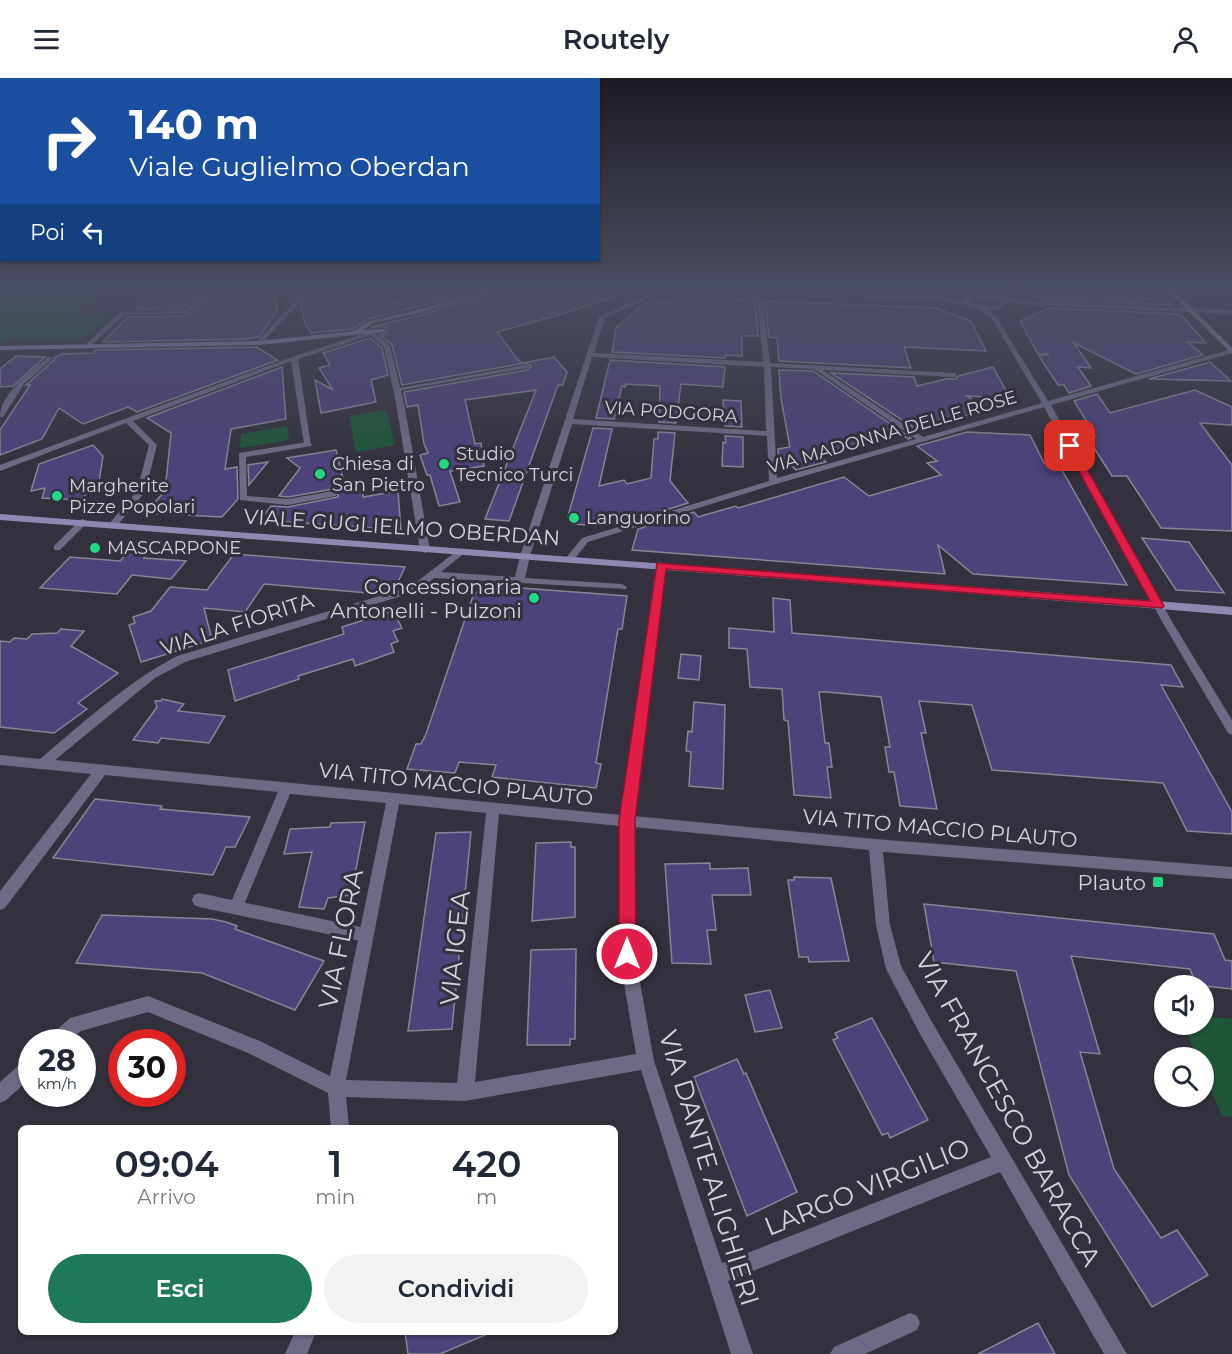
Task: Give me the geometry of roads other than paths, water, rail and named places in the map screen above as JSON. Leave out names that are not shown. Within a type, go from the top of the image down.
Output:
[{"type":"street","points":[[0,348],[106,347]]},
{"type":"street","points":[[0,468],[329,347]]},
{"type":"street","points":[[387,347],[398,389],[425,550]]},
{"type":"street","points":[[520,579],[525,556],[592,347]]},
{"type":"street","points":[[765,347],[773,482]]},
{"type":"street","points":[[1011,347],[1047,405],[1158,606],[1232,730]]},
{"type":"street","name":"VIA MADONNA DELLE ROSE","points":[[570,560],[585,540],[773,482],[1232,351]]},
{"type":"street","points":[[589,356],[953,375]]},
{"type":"street","points":[[0,415],[21,383],[50,358]]},
{"type":"street","points":[[294,358],[308,444],[242,455],[243,498],[288,502],[333,494]]},
{"type":"street","points":[[398,389],[525,367]]},
{"type":"street","points":[[816,368],[923,440]]},
{"type":"street","points":[[114,525],[141,492],[153,445],[128,421]]},
{"type":"street","name":"VIA PODGORA","points":[[568,421],[771,434]]},
{"type":"street","name":"VIALE GUGLIELMO OBERDAN","points":[[0,517],[425,550],[661,565],[1232,611]]},
{"type":"street","points":[[57,548],[83,522]]},
{"type":"street","name":"VIA LA FIORITA","points":[[42,764],[141,682],[181,659],[414,589],[461,552]]},
{"type":"street","name":"VIA DANTE ALIGHIERI","points":[[661,565],[627,821],[627,954],[646,1061],[742,1354]]},
{"type":"street","points":[[434,575],[520,579],[622,588]]},
{"type":"street","name":"VIA TITO MACCIO PLAUTO","points":[[0,760],[875,845],[1232,873]]},
{"type":"street","points":[[0,903],[101,771]]},
{"type":"street","points":[[236,907],[286,788]]},
{"type":"street","name":"VIA FLORA","points":[[340,1125],[336,1088],[393,799]]},
{"type":"street","name":"VIA IGEA","points":[[465,1092],[493,809]]},
{"type":"street","name":"VIA FRANCESCO BARACCA","points":[[875,845],[883,925],[894,969],[1116,1354]]},
{"type":"street","points":[[199,900],[365,935]]},
{"type":"street","points":[[70,1029],[76,1024],[148,1004],[254,1047],[336,1088],[465,1092],[646,1061]]},
{"type":"street","points":[[0,1094],[18,1078]]},
{"type":"street","name":"LARGO VIRGILIO","points":[[715,1276],[1004,1161]]},
{"type":"street","points":[[841,1354],[910,1323]]},
{"type":"street","points":[[296,1354],[305,1335]]},
{"type":"place","name":"Studio Tecnico Turci","points":[[444,464]]},
{"type":"place","name":"Chiesa di San Pietro","points":[[320,474]]},
{"type":"place","name":"Margherite Pizze Popolari","points":[[57,496]]},
{"type":"place","name":"Languorino","points":[[574,518]]},
{"type":"place","name":"MASCARPONE","points":[[95,548]]},
{"type":"place","name":"Concessionaria Antonelli - Pulzoni","points":[[534,598]]},
{"type":"place","name":"Plauto","points":[[1158,882]]}]
